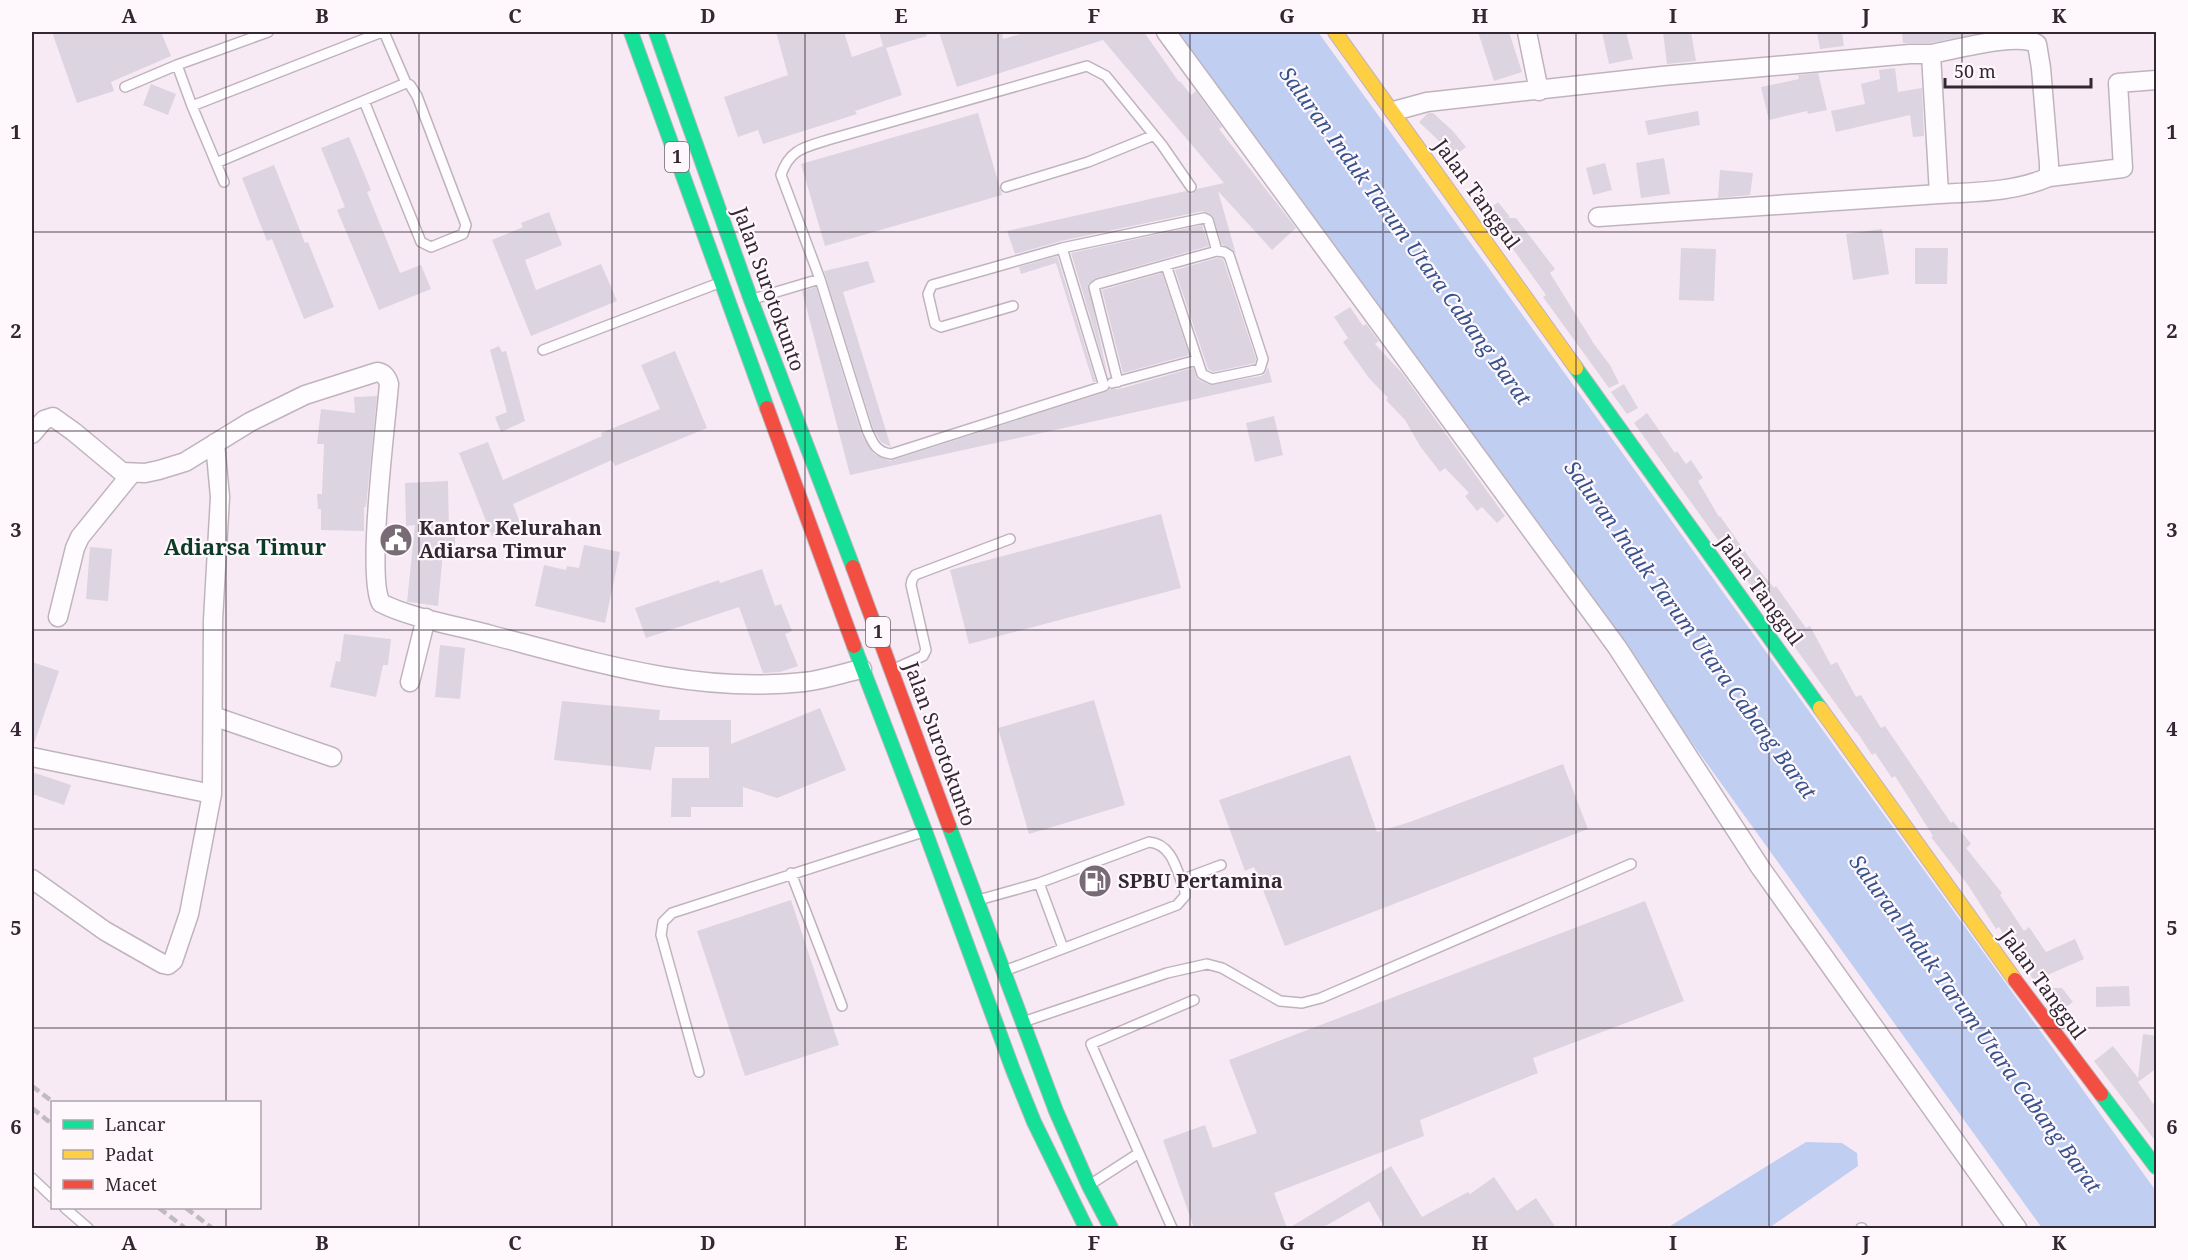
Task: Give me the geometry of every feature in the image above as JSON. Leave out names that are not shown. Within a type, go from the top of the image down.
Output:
[{"type":"main road","name":"Jalan Surotokunto","points":[[631,32],[862,669],[925,831],[1005,971],[1011,1026],[1056,1111],[1111,1228]]},
{"type":"main road","name":"Jalan Surotokunto","points":[[659,32],[751,300],[892,670],[928,772],[966,904],[1011,1026],[1034,1122],[1086,1228]]},
{"type":"main road","name":"Jalan Tanggul","points":[[1335,32],[1394,111],[2016,982],[2157,1167]]},
{"type":"street","points":[[1166,32],[1617,647],[1760,867],[2017,1228]]},
{"type":"street","points":[[1527,32],[1539,91]]},
{"type":"street","points":[[1394,111],[1427,102],[1662,76],[1931,54],[1989,43],[2030,40],[2037,44],[2043,87],[2049,177]]},
{"type":"street","points":[[1931,54],[1939,194]]},
{"type":"street","points":[[1598,217],[1999,190],[2049,177],[2122,168],[2118,83],[2157,80]]},
{"type":"street","points":[[32,434],[44,420],[53,417],[122,472],[159,470],[185,462],[250,422],[305,395],[377,372],[385,375],[389,384],[376,552],[378,596],[381,603],[426,618],[633,672],[692,681],[761,686],[807,682],[862,669]]},
{"type":"street","points":[[32,879],[105,931],[168,965],[173,960],[189,914],[212,794],[213,620],[220,497],[215,443]]},
{"type":"street","points":[[58,617],[75,548],[80,537],[132,473]]},
{"type":"street","points":[[410,682],[426,618]]},
{"type":"street","points":[[213,716],[332,757]]},
{"type":"street","points":[[32,758],[212,794]]},
{"type":"lane","points":[[124,87],[266,32]]},
{"type":"lane","points":[[192,106],[383,32],[406,83],[417,96],[466,225],[463,234],[430,247],[422,243],[364,100]]},
{"type":"lane","points":[[177,65],[225,182]]},
{"type":"lane","points":[[1191,187],[1162,145],[1152,136],[1106,76],[1087,66],[797,150],[785,162],[780,175],[820,279],[867,430],[882,453],[891,454],[1104,386],[1197,360]]},
{"type":"lane","points":[[216,163],[406,83]]},
{"type":"lane","points":[[1006,187],[1088,162],[1152,136]]},
{"type":"lane","points":[[1013,306],[941,327],[935,324],[929,290],[932,285],[1062,248],[1204,218],[1208,220],[1217,251]]},
{"type":"lane","points":[[1062,248],[1104,386]]},
{"type":"lane","points":[[1118,382],[1094,287],[1098,284],[1166,265],[1217,251],[1228,255],[1262,362],[1260,369],[1212,379],[1202,374],[1166,265]]},
{"type":"lane","points":[[751,300],[820,279]]},
{"type":"lane","points":[[543,350],[721,283]]},
{"type":"lane","points":[[892,670],[923,656],[926,650],[911,582],[915,575],[1011,539]]},
{"type":"lane","points":[[699,1072],[661,935],[663,922],[672,913],[925,831]]},
{"type":"lane","points":[[966,904],[1039,883],[1149,842],[1161,844],[1168,849],[1185,891],[1185,896],[1177,905],[1005,971]]},
{"type":"lane","points":[[1011,1026],[1167,974],[1206,964],[1222,968],[1280,1001],[1302,1003],[1321,998],[1631,864]]},
{"type":"lane","points":[[1181,880],[1221,866]]},
{"type":"lane","points":[[791,873],[842,1006]]},
{"type":"lane","points":[[1039,883],[1063,948]]},
{"type":"lane","points":[[1172,1228],[1091,1044],[1194,1000]]},
{"type":"lane","points":[[1089,1185],[1139,1153]]},
{"type":"lane","points":[[32,1178],[51,1196]]},
{"type":"lane","points":[[65,1209],[88,1228]]},
{"type":"water","name":"Saluran Induk Tarum Utara Cabang Barat","points":[[1179,32],[1318,32],[2156,1191],[2156,1228],[2042,1228]]},
{"type":"water","points":[[1806,1142],[1842,1143],[1857,1153],[1858,1166],[1769,1228],[1667,1228]]},
{"type":"building","points":[[52,32],[161,32],[171,56],[111,82],[114,91],[77,103]]},
{"type":"building","points":[[776,32],[844,32],[852,57],[883,46],[879,32],[926,32],[927,36],[886,48],[902,95],[855,111],[857,114],[763,144],[758,130],[738,137],[724,97],[788,75]]},
{"type":"building","points":[[939,32],[1002,32],[1003,39],[1027,32],[1144,32],[1179,82],[1191,95],[1196,91],[1222,127],[1219,129],[1296,228],[1272,250],[1218,191],[1236,254],[1232,249],[1222,245],[1213,216],[1203,211],[1061,241],[1015,254],[1007,231],[1186,191],[1192,194],[1197,189],[1224,183],[1103,40],[957,87]]},
{"type":"building","points":[[1478,32],[1509,32],[1522,72],[1494,81]]},
{"type":"building","points":[[1602,32],[1626,32],[1633,59],[1609,64]]},
{"type":"building","points":[[1663,32],[1691,32],[1696,61],[1667,64]]},
{"type":"building","points":[[1817,32],[1842,32],[1844,46],[1820,49]]},
{"type":"building","points":[[1902,32],[1980,33],[1930,43],[1903,43]]},
{"type":"building","points":[[1895,68],[1898,92],[1922,88],[1924,136],[1913,137],[1910,115],[1836,132],[1831,111],[1865,104],[1861,84],[1880,79],[1879,70]]},
{"type":"building","points":[[1818,73],[1827,110],[1808,114],[1807,111],[1769,120],[1761,87],[1799,79],[1798,75]]},
{"type":"building","points":[[151,84],[176,94],[168,115],[143,105]]},
{"type":"building","points":[[1698,111],[1700,125],[1648,135],[1645,121]]},
{"type":"building","points":[[978,113],[1002,195],[825,246],[801,164]]},
{"type":"building","points":[[1428,113],[1433,113],[1453,131],[1466,147],[1448,161],[1435,145],[1440,142],[1419,122]]},
{"type":"building","points":[[349,137],[371,190],[367,192],[400,273],[421,265],[431,289],[379,310],[337,210],[345,207],[321,148]]},
{"type":"building","points":[[1664,158],[1670,194],[1641,198],[1636,163]]},
{"type":"building","points":[[1605,163],[1612,190],[1593,195],[1586,168]]},
{"type":"building","points":[[274,165],[305,243],[308,242],[334,307],[304,319],[272,239],[267,241],[242,178]]},
{"type":"building","points":[[1720,170],[1753,173],[1750,195],[1718,198]]},
{"type":"building","points":[[1498,202],[1510,217],[1506,218],[1516,218],[1555,269],[1550,273],[1594,344],[1610,365],[1619,383],[1609,388],[1543,297],[1546,295],[1495,224],[1490,222],[1484,213]]},
{"type":"building","points":[[549,212],[562,245],[525,260],[536,290],[601,264],[617,301],[531,336],[492,240],[523,227],[521,223]]},
{"type":"building","points":[[1202,225],[1209,246],[1096,278],[1088,284],[1108,377],[1071,253]]},
{"type":"building","points":[[1882,229],[1889,274],[1853,280],[1846,234]]},
{"type":"building","points":[[1681,248],[1716,249],[1714,301],[1679,300]]},
{"type":"building","points":[[1915,248],[1948,248],[1947,284],[1915,284]]},
{"type":"building","points":[[1057,256],[1096,382],[1093,382],[1056,263],[1021,274],[1019,267]]},
{"type":"building","points":[[1217,258],[1223,259],[1256,359],[1255,363],[1213,372],[1208,369],[1175,270]]},
{"type":"building","points":[[868,261],[875,282],[843,292],[891,447],[881,442],[873,428],[824,271]]},
{"type":"building","points":[[1162,273],[1189,355],[1123,373],[1102,290]]},
{"type":"building","points":[[816,287],[861,433],[874,454],[890,461],[1110,389],[1119,389],[1193,368],[1197,379],[1210,385],[1261,376],[1265,374],[1268,367],[1272,382],[850,475],[802,291]]},
{"type":"building","points":[[1350,307],[1363,326],[1366,324],[1379,341],[1375,344],[1402,373],[1505,516],[1497,523],[1482,507],[1477,511],[1465,496],[1469,493],[1445,468],[1440,472],[1420,446],[1405,420],[1386,400],[1388,398],[1369,378],[1343,342],[1348,338],[1334,317]]},
{"type":"building","points":[[499,346],[502,352],[506,351],[525,421],[501,432],[495,417],[507,412],[490,350]]},
{"type":"building","points":[[675,351],[707,428],[615,466],[612,460],[513,504],[521,525],[492,536],[459,453],[488,442],[503,480],[602,436],[601,433],[660,409],[641,365]]},
{"type":"building","points":[[1624,384],[1638,408],[1627,414],[1611,392]]},
{"type":"building","points":[[377,396],[366,507],[364,507],[364,531],[321,530],[321,509],[318,509],[317,494],[322,494],[324,444],[317,444],[321,409],[355,413],[354,397]]},
{"type":"building","points":[[1647,413],[1675,453],[1677,451],[1686,464],[1691,460],[1703,478],[1698,481],[1719,517],[1774,588],[1776,586],[1806,628],[1810,626],[1831,665],[1837,662],[1856,697],[1861,695],[1881,728],[1885,726],[1951,823],[1953,821],[1971,844],[1966,848],[2002,893],[2000,895],[2024,931],[2029,927],[2046,952],[2075,939],[2084,959],[2034,981],[1999,927],[1996,929],[1968,885],[1931,837],[1933,836],[1895,776],[1892,778],[1875,753],[1872,755],[1786,635],[1776,617],[1774,618],[1634,423]]},
{"type":"building","points":[[1274,416],[1283,455],[1255,462],[1246,423]]},
{"type":"building","points":[[448,481],[449,533],[455,533],[455,553],[443,552],[438,606],[407,602],[415,525],[406,526],[405,483]]},
{"type":"building","points":[[1161,514],[1181,588],[969,644],[950,570]]},
{"type":"building","points":[[584,545],[620,552],[605,623],[535,606],[544,565],[566,570],[567,566],[579,568]]},
{"type":"building","points":[[90,547],[112,549],[108,601],[86,599]]},
{"type":"building","points":[[762,569],[775,606],[781,604],[792,631],[785,634],[798,666],[780,672],[763,673],[739,607],[646,638],[635,608],[719,580],[720,583]]},
{"type":"building","points":[[344,634],[391,639],[388,665],[383,665],[376,697],[330,687],[336,661],[340,662]]},
{"type":"building","points":[[440,645],[465,648],[460,699],[435,697]]},
{"type":"building","points":[[32,662],[59,671],[34,744],[32,743]]},
{"type":"building","points":[[1094,700],[1125,805],[1029,834],[998,728]]},
{"type":"building","points":[[562,701],[660,710],[659,720],[731,720],[731,744],[820,708],[846,770],[777,798],[743,787],[743,807],[691,807],[691,817],[671,817],[672,778],[709,778],[709,747],[655,747],[651,770],[554,760]]},
{"type":"building","points":[[1350,755],[1377,832],[1410,822],[1563,764],[1588,829],[1285,946],[1254,867],[1245,871],[1219,800]]},
{"type":"building","points":[[32,772],[71,785],[64,805],[32,794]]},
{"type":"building","points":[[791,900],[839,1045],[745,1076],[697,931]]},
{"type":"building","points":[[1645,901],[1684,1001],[1533,1058],[1538,1073],[1420,1120],[1424,1136],[1274,1193],[1287,1228],[1194,1228],[1163,1140],[1205,1125],[1213,1148],[1257,1133],[1229,1060]]},
{"type":"building","points":[[2129,986],[2130,1006],[2096,1007],[2096,987]]},
{"type":"building","points":[[2039,988],[2062,988],[2073,1002],[2058,1013]]},
{"type":"building","points":[[2143,1034],[2157,1036],[2157,1068],[2138,1082],[2157,1109],[2157,1143],[2094,1061],[2113,1046],[2138,1078]]},
{"type":"building","points":[[1391,1166],[1422,1217],[1468,1192],[1470,1194],[1494,1177],[1517,1211],[1536,1198],[1556,1228],[1385,1228],[1369,1201],[1322,1228],[1289,1228]]},
{"type":"railway","points":[[32,1086],[52,1101]]},
{"type":"railway","points":[[32,1108],[51,1123]]},
{"type":"railway","points":[[160,1209],[185,1228]]},
{"type":"railway","points":[[187,1209],[212,1228]]},
{"type":"traffic: fast","points":[[631,32],[767,408]]},
{"type":"traffic: fast","points":[[656,32],[751,300],[853,567]]},
{"type":"traffic: fast","points":[[1576,368],[1820,708]]},
{"type":"traffic: fast","points":[[854,646],[1013,1070],[1034,1122],[1086,1228]]},
{"type":"traffic: fast","points":[[949,826],[1056,1111],[1089,1186],[1111,1228]]},
{"type":"traffic: fast","points":[[2101,1094],[2156,1167]]},
{"type":"traffic: slow","points":[[1335,32],[1576,368]]},
{"type":"traffic: slow","points":[[1820,708],[2015,980]]},
{"type":"traffic: jam","points":[[767,408],[854,646]]},
{"type":"traffic: jam","points":[[853,567],[949,826]]},
{"type":"traffic: jam","points":[[2015,980],[2101,1094]]},
{"type":"place","name":"Kantor Kelurahan Adiarsa Timur","points":[[396,540]]},
{"type":"place","name":"SPBU Pertamina","points":[[1095,881]]},
{"type":"district","name":"Adiarsa Timur","points":[[245,547]]}]
